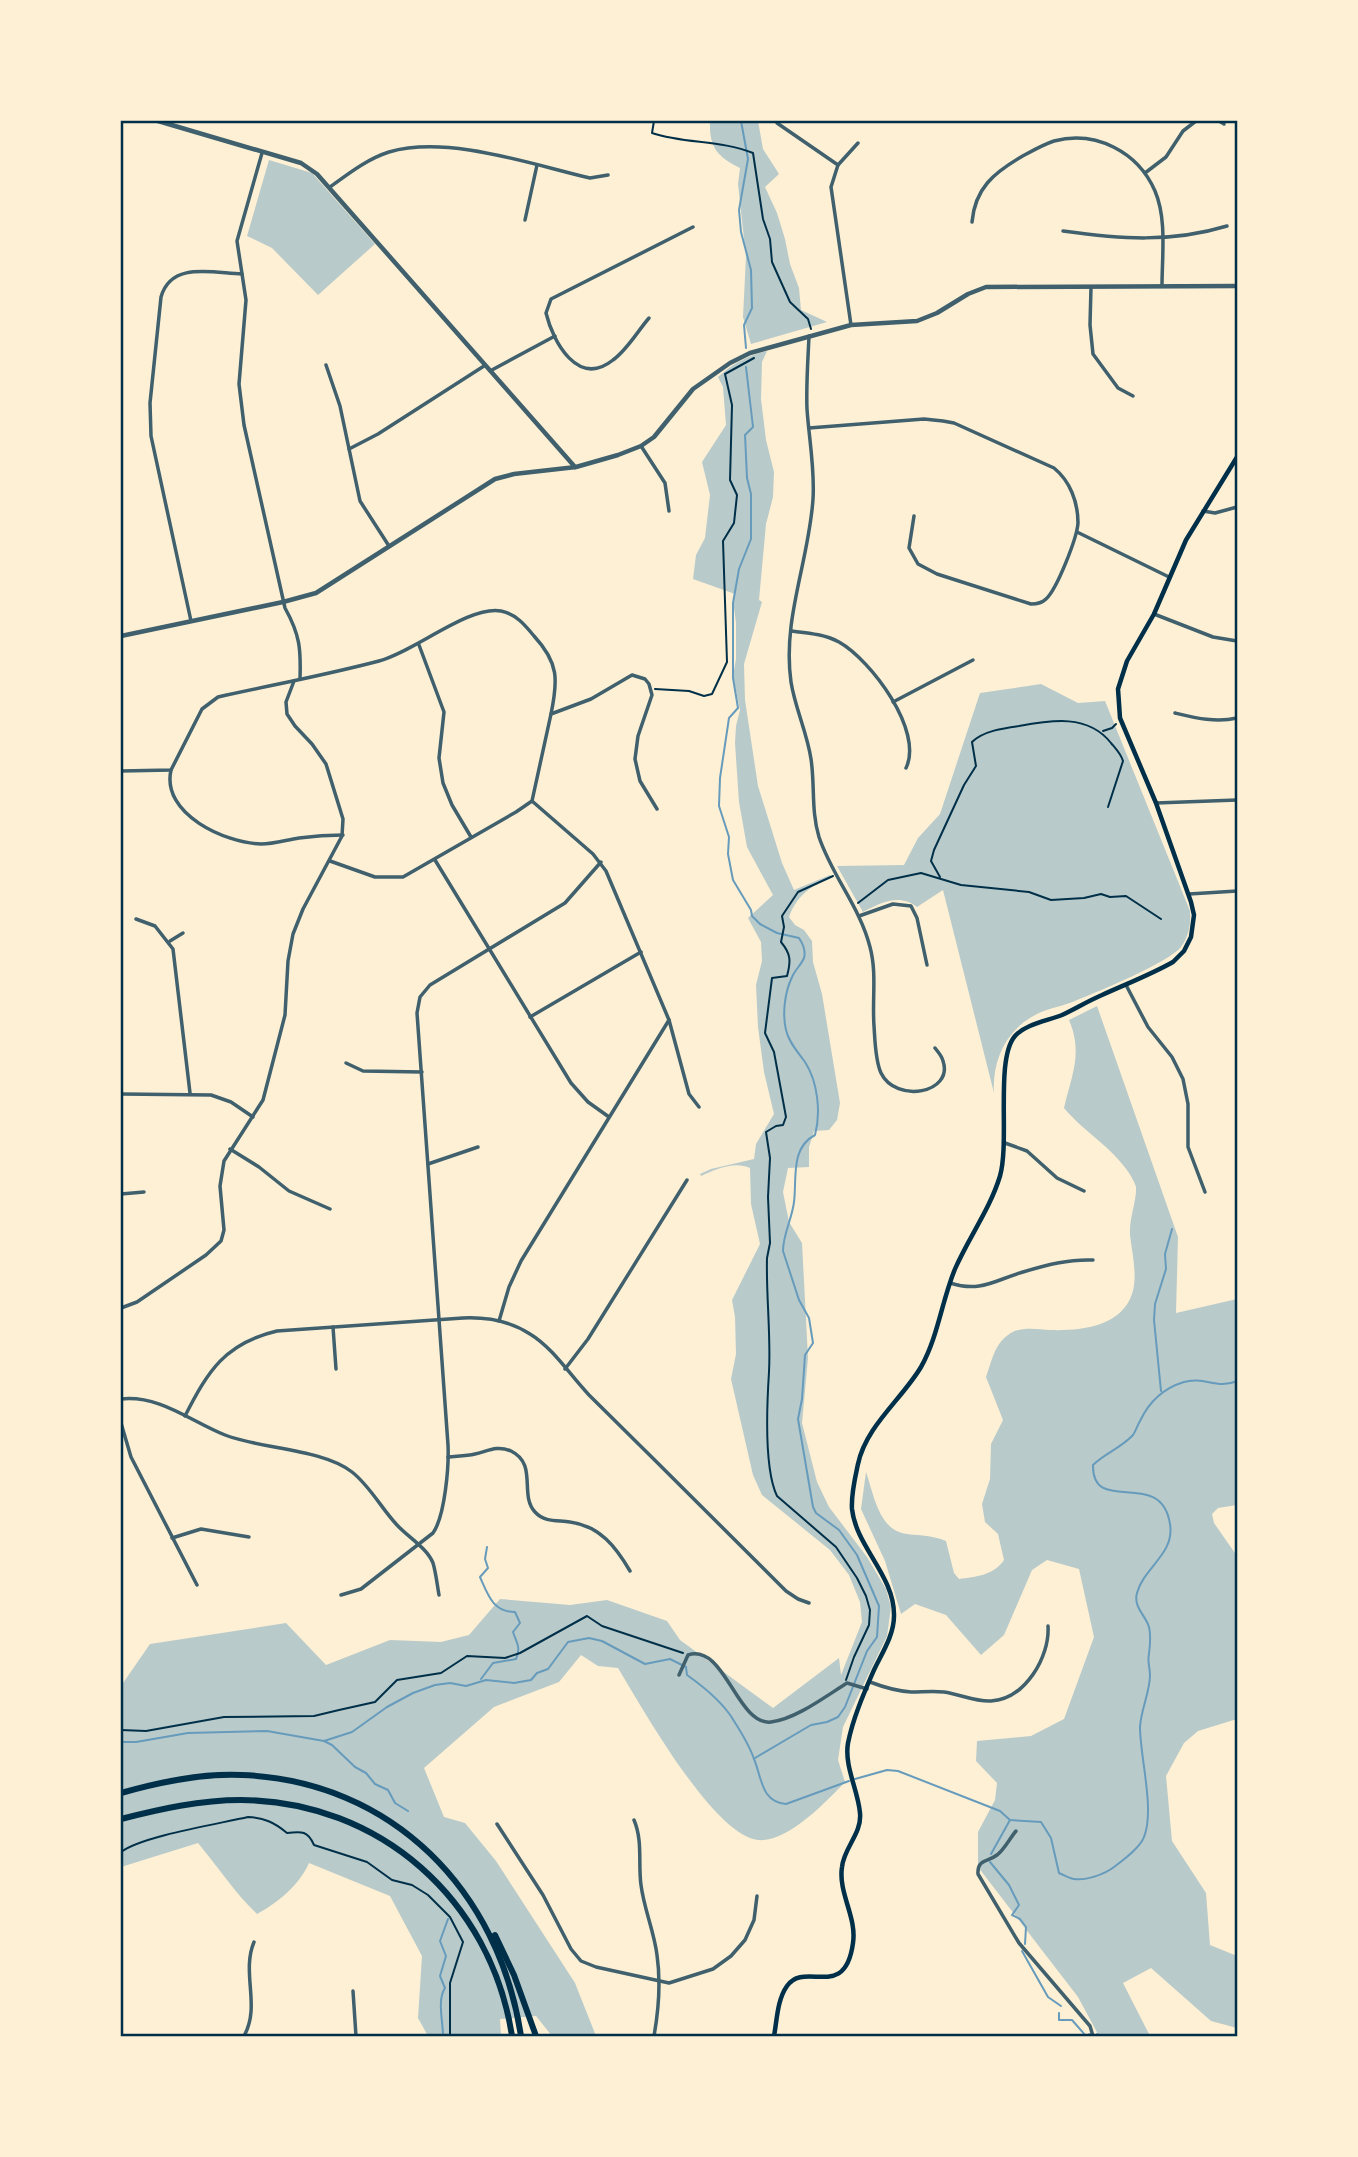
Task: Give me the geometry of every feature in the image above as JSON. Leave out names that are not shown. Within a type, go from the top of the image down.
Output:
[{"type":"highway","points":[[121,1793],[176,1780],[222,1775],[267,1777],[322,1789],[364,1807],[412,1838],[445,1868],[475,1905],[506,1956],[536,2036]]},
{"type":"highway","points":[[121,1819],[199,1803],[231,1800],[266,1802],[322,1813],[384,1840],[429,1874],[453,1899],[473,1926],[501,1987],[512,2036]]},
{"type":"highway","points":[[475,1905],[506,1972],[521,2036]]},
{"type":"main road","points":[[774,2036],[780,2002],[788,1984],[798,1978],[826,1978],[836,1975],[845,1967],[850,1957],[853,1931],[841,1870],[860,1823],[847,1755],[848,1743],[864,1688],[870,1682],[891,1636],[894,1610],[889,1591],[854,1517],[852,1498],[858,1461],[866,1442],[921,1366],[950,1283],[997,1186],[1005,1143],[1004,1080],[1008,1049],[1015,1036],[1026,1028],[1066,1013],[1161,969],[1185,951],[1193,926],[1194,915],[1189,894],[1121,718],[1117,696],[1127,661],[1154,614],[1186,540],[1237,457]]},
{"type":"street","points":[[158,121],[309,168],[330,187],[467,343],[484,366],[576,467]]},
{"type":"street","points":[[1145,173],[1166,157],[1183,131],[1196,121]]},
{"type":"street","points":[[1219,121],[1224,124]]},
{"type":"street","points":[[777,123],[838,164]]},
{"type":"street","points":[[972,222],[978,196],[993,174],[1041,146],[1056,141],[1079,138],[1100,141],[1122,151],[1145,173],[1160,204],[1162,286]]},
{"type":"street","points":[[851,325],[831,197],[838,164],[858,144]]},
{"type":"street","points":[[330,187],[363,164],[388,152],[416,146],[453,146],[590,177],[608,175]]},
{"type":"street","points":[[262,153],[237,241],[246,300],[239,365],[240,406],[283,602],[299,641],[300,679]]},
{"type":"street","points":[[524,220],[537,166]]},
{"type":"street","points":[[1063,231],[1118,237],[1162,238],[1186,237],[1227,226]]},
{"type":"street","points":[[649,318],[615,359],[596,368],[581,366],[568,359],[546,313],[551,299],[693,227]]},
{"type":"street","points":[[191,621],[151,436],[150,403],[161,298],[166,284],[181,273],[242,274]]},
{"type":"street","points":[[121,636],[283,602],[324,589],[495,479],[514,474],[576,467],[641,446],[654,437],[688,394],[713,373],[750,353],[810,331],[851,325],[917,321],[986,287],[1237,286]]},
{"type":"street","points":[[1091,287],[1090,325],[1093,354],[1118,388],[1133,396]]},
{"type":"street","points":[[810,331],[807,396],[813,501],[790,631],[792,683],[811,761],[815,822],[835,874],[859,916],[873,961],[874,1030],[881,1073],[892,1086],[900,1090],[925,1090],[938,1080],[944,1067],[935,1048]]},
{"type":"street","points":[[490,371],[555,336]]},
{"type":"street","points":[[326,365],[335,389],[363,507],[389,546]]},
{"type":"street","points":[[349,449],[378,434],[484,366]]},
{"type":"street","points":[[809,428],[924,419],[954,423],[1046,463],[1061,474],[1074,499],[1077,532],[1049,596],[1041,603],[1031,604],[927,570],[918,564],[909,548],[914,516]]},
{"type":"street","points":[[641,446],[665,483],[669,511]]},
{"type":"street","points":[[1203,510],[1215,513],[1237,507]]},
{"type":"street","points":[[1077,532],[1170,578]]},
{"type":"street","points":[[330,861],[375,877],[394,879],[412,873],[533,802],[556,683],[550,656],[522,621],[509,613],[492,610],[478,614],[419,645],[381,661],[212,700],[202,709],[171,770],[169,785],[179,807],[187,815],[227,837],[263,844],[343,835]]},
{"type":"street","points":[[1154,614],[1213,637],[1237,641]]},
{"type":"street","points":[[790,631],[820,635],[841,643],[862,660],[893,702],[909,744],[910,757],[906,768]]},
{"type":"street","points":[[419,645],[444,712],[439,758],[443,782],[452,805],[471,837]]},
{"type":"street","points":[[893,702],[973,660]]},
{"type":"street","points":[[551,714],[590,699],[632,675],[645,679],[652,690],[651,700],[638,736],[635,759],[639,781],[657,808]]},
{"type":"street","points":[[121,1308],[137,1302],[206,1255],[221,1241],[224,1230],[221,1173],[230,1149],[263,1100],[281,1035],[293,934],[303,909],[343,835],[343,819],[326,764],[287,714],[286,702],[294,681]]},
{"type":"street","points":[[1175,713],[1226,721],[1237,718]]},
{"type":"street","points":[[121,771],[171,770]]},
{"type":"street","points":[[1156,803],[1237,800]]},
{"type":"street","points":[[533,802],[601,863],[612,882],[669,1020],[688,1090],[699,1107]]},
{"type":"street","points":[[435,859],[577,1090],[609,1117]]},
{"type":"street","points":[[341,1595],[361,1589],[437,1526],[448,1457],[417,1009],[420,997],[427,987],[565,904],[601,863]]},
{"type":"street","points":[[1189,894],[1237,891]]},
{"type":"street","points":[[859,916],[893,904],[911,906],[918,918],[928,965]]},
{"type":"street","points":[[136,919],[155,926],[169,941],[176,957],[190,1093]]},
{"type":"street","points":[[169,941],[183,933]]},
{"type":"street","points":[[530,1017],[641,952]]},
{"type":"street","points":[[1126,985],[1148,1027],[1172,1057],[1182,1079],[1188,1104],[1188,1147],[1205,1192]]},
{"type":"street","points":[[499,1321],[509,1287],[521,1261],[669,1020]]},
{"type":"street","points":[[346,1063],[363,1071],[422,1072]]},
{"type":"street","points":[[121,1094],[190,1093],[220,1097],[253,1117]]},
{"type":"street","points":[[1005,1143],[1027,1151],[1057,1178],[1084,1191]]},
{"type":"street","points":[[428,1164],[478,1147]]},
{"type":"street","points":[[230,1149],[259,1167],[289,1191],[330,1209]]},
{"type":"street","points":[[565,1369],[588,1339],[687,1180]]},
{"type":"street","points":[[121,1194],[144,1192]]},
{"type":"street","points":[[950,1283],[979,1287],[1055,1264],[1093,1260]]},
{"type":"street","points":[[186,1416],[214,1366],[242,1343],[277,1331],[471,1317],[514,1325],[534,1336],[786,1591],[797,1599],[809,1602]]},
{"type":"street","points":[[333,1327],[336,1369]]},
{"type":"street","points":[[121,1399],[155,1402],[231,1437],[329,1460],[345,1467],[358,1477],[433,1563],[439,1595]]},
{"type":"street","points":[[121,1423],[131,1457],[197,1585]]},
{"type":"street","points":[[448,1457],[475,1454],[494,1448],[514,1453],[526,1468],[534,1511],[547,1520],[575,1523],[596,1531],[614,1546],[630,1571]]},
{"type":"street","points":[[172,1538],[201,1529],[249,1537]]},
{"type":"street","points":[[870,1682],[900,1691],[933,1691],[999,1700],[1011,1694],[1036,1671],[1048,1646],[1048,1626]]},
{"type":"street","points":[[679,1675],[688,1655],[700,1654],[712,1661],[750,1711],[766,1722],[782,1718],[822,1700],[847,1683],[864,1688]]},
{"type":"street","points":[[634,1821],[639,1836],[641,1888],[660,1981],[654,2036]]},
{"type":"street","points":[[497,1824],[536,1883],[576,1956],[596,1967],[668,1983],[700,1975],[731,1956],[750,1930],[757,1896]]},
{"type":"street","points":[[1016,1831],[998,1855],[981,1862],[978,1874],[1015,1937],[1090,2026],[1093,2036]]},
{"type":"street","points":[[247,2035],[253,2007],[249,1961],[254,1942]]},
{"type":"street","points":[[353,1991],[356,2036]]},
{"type":"path","points":[[654,121],[652,132],[660,135],[693,142],[714,142],[752,151],[755,155],[771,257],[790,302],[809,322],[810,331]]},
{"type":"path","points":[[652,690],[689,691],[704,696],[715,691],[717,680],[727,662],[723,541],[734,523],[737,495],[730,480],[732,405],[725,374],[754,358]]},
{"type":"path","points":[[1102,731],[1112,728],[1121,718]]},
{"type":"path","points":[[940,878],[931,861],[964,785],[976,766],[972,746],[974,739],[1010,727],[1069,720],[1102,731],[1122,755],[1123,761],[1108,807]]},
{"type":"path","points":[[858,904],[888,880],[920,873],[961,885],[1029,892],[1051,900],[1101,894],[1110,897],[1126,896],[1161,919]]},
{"type":"path","points":[[835,874],[798,892],[782,916],[784,927],[781,942],[788,950],[791,961],[787,976],[772,978],[766,1013],[765,1033],[774,1052],[786,1117],[783,1125],[766,1132],[770,1158],[770,1243],[766,1258],[769,1372],[766,1413],[772,1485],[777,1496],[836,1547],[858,1578],[870,1610],[869,1625],[853,1657],[847,1683]]},
{"type":"path","points":[[121,1730],[146,1731],[224,1717],[314,1716],[374,1702],[397,1680],[441,1673],[467,1656],[505,1658],[520,1653],[587,1616],[602,1626],[688,1655]]},
{"type":"path","points":[[121,1852],[141,1842],[248,1817],[262,1818],[275,1822],[287,1833],[305,1832],[310,1835],[314,1845],[367,1862],[392,1880],[412,1885],[428,1895],[450,1917],[463,1942],[450,1983],[450,2036]]},
{"type":"shaded area","points":[[710,121],[758,121],[763,149],[779,174],[765,187],[785,239],[799,288],[801,310],[827,322],[751,344],[743,317],[746,257],[738,184],[740,168],[725,160],[716,150],[711,138]]},
{"type":"shaded area","points":[[269,160],[312,173],[375,244],[318,295],[272,248],[247,236]]},
{"type":"shaded area","points":[[767,351],[762,362],[761,399],[766,440],[774,472],[773,497],[766,524],[759,600],[762,602],[744,664],[745,700],[758,786],[782,863],[794,890],[830,875],[831,877],[806,892],[789,917],[812,941],[813,962],[822,994],[840,1103],[837,1120],[829,1130],[814,1131],[809,1147],[809,1167],[788,1168],[783,1192],[789,1222],[802,1243],[808,1358],[802,1423],[817,1482],[829,1507],[867,1557],[886,1589],[891,1607],[887,1636],[843,1727],[838,1760],[845,1782],[794,1828],[769,1839],[758,1840],[740,1833],[720,1816],[680,1766],[618,1668],[598,1666],[581,1655],[559,1682],[494,1707],[424,1768],[444,1817],[465,1823],[496,1861],[575,1983],[596,2036],[552,2036],[536,2016],[500,2019],[501,2036],[428,2036],[418,2018],[422,1956],[390,1896],[309,1863],[288,1892],[257,1914],[198,1843],[121,1867],[121,1686],[150,1644],[286,1623],[326,1665],[390,1640],[441,1642],[469,1635],[500,1599],[570,1605],[607,1600],[667,1621],[680,1640],[773,1708],[839,1658],[841,1675],[862,1622],[860,1602],[849,1575],[830,1550],[762,1495],[753,1475],[731,1379],[736,1354],[732,1300],[760,1244],[751,1204],[750,1168],[732,1166],[701,1176],[700,1174],[754,1159],[756,1144],[774,1114],[764,1072],[758,1027],[756,985],[762,961],[761,942],[748,918],[773,895],[747,847],[739,802],[735,743],[740,710],[733,676],[736,659],[735,594],[693,579],[696,555],[705,538],[710,495],[702,462],[726,425],[723,387],[718,377],[741,361]]},
{"type":"shaded area","points":[[1041,684],[1078,703],[1105,701],[1190,911],[1190,925],[1186,939],[1174,954],[1099,991],[1039,1013],[1018,1027],[999,1057],[994,1093],[943,890],[917,907],[896,900],[863,912],[837,866],[904,865],[918,838],[940,814],[980,693]]},
{"type":"shaded area","points":[[1097,1006],[1178,1237],[1176,1313],[1237,1299],[1237,1505],[1218,1508],[1212,1514],[1214,1523],[1237,1556],[1237,1719],[1198,1731],[1184,1743],[1166,1776],[1172,1841],[1206,1893],[1210,1945],[1237,1956],[1237,2028],[1211,2021],[1151,1968],[1123,1983],[1150,2036],[1099,2036],[1078,1997],[978,1867],[978,1832],[995,1800],[997,1783],[976,1761],[977,1741],[1031,1736],[1064,1719],[1094,1637],[1079,1569],[1047,1560],[1032,1570],[1004,1635],[981,1655],[946,1615],[915,1604],[901,1614],[885,1561],[861,1509],[866,1472],[879,1510],[890,1526],[907,1534],[946,1541],[954,1573],[959,1579],[978,1576],[995,1569],[1004,1560],[998,1534],[985,1522],[982,1504],[990,1479],[991,1444],[1003,1420],[986,1377],[996,1348],[1003,1339],[1017,1330],[1086,1328],[1109,1320],[1127,1305],[1134,1287],[1135,1272],[1130,1229],[1135,1185],[1114,1155],[1064,1108],[1076,1053],[1069,1020]]},
{"type":"waterway","points":[[741,121],[748,159],[739,210],[741,232],[751,270],[752,308],[744,325],[746,348]]},
{"type":"waterway","points":[[746,367],[753,427],[745,435],[747,478],[751,494],[751,539],[739,569],[733,603],[733,678],[738,708],[729,718],[720,778],[719,806],[729,837],[728,854],[733,880],[752,916],[760,924],[777,933],[799,938],[803,945],[804,958],[793,974],[784,1010],[787,1035],[809,1070],[818,1108],[815,1135],[807,1141],[798,1156],[794,1202],[783,1245],[799,1300],[809,1318],[813,1343],[805,1355],[798,1419],[813,1507],[816,1513],[839,1530],[857,1555],[879,1606],[877,1637],[867,1651],[845,1707],[838,1717],[811,1725],[755,1758]]},
{"type":"waterway","points":[[1161,1391],[1155,1304],[1166,1269],[1165,1254],[1172,1229]]},
{"type":"waterway","points":[[855,1779],[887,1770],[898,1771],[1000,1811],[1010,1820],[1041,1822],[1051,1838],[1059,1873],[1072,1879],[1090,1878],[1106,1872],[1135,1849],[1142,1841],[1147,1826],[1148,1798],[1140,1727],[1150,1675],[1150,1630],[1136,1598],[1146,1575],[1168,1544],[1170,1524],[1164,1507],[1154,1498],[1103,1488],[1096,1480],[1093,1465],[1133,1435],[1148,1408],[1170,1388],[1191,1381],[1223,1384],[1237,1381]]},
{"type":"waterway","points":[[481,1679],[493,1663],[516,1659],[518,1648],[513,1632],[520,1623],[515,1612],[496,1606],[480,1577],[488,1568],[485,1559],[487,1547]]},
{"type":"waterway","points":[[121,1742],[188,1733],[267,1731],[324,1741],[352,1732],[387,1707],[435,1685],[450,1683],[466,1686],[486,1680],[514,1683],[531,1680],[537,1673],[548,1669],[568,1642],[589,1638],[602,1641],[645,1664],[670,1659],[686,1667],[687,1675],[713,1695],[730,1714],[750,1750],[764,1788],[772,1799],[786,1804],[849,1781]]},
{"type":"waterway","points":[[324,1741],[366,1773],[375,1784],[388,1790],[395,1803],[408,1811]]},
{"type":"waterway","points":[[991,1854],[1010,1820]]},
{"type":"waterway","points":[[990,1862],[1009,1885],[1019,1905],[1012,1915],[1020,1919],[1026,1927],[1025,1944]]},
{"type":"waterway","points":[[443,2036],[441,2005],[445,1988],[440,1976],[446,1956],[440,1941],[448,1919]]},
{"type":"waterway","points":[[1022,1951],[1048,1997],[1061,2006]]},
{"type":"waterway","points":[[1059,2013],[1059,2020],[1072,2020],[1086,2036],[1090,2034]]}]
